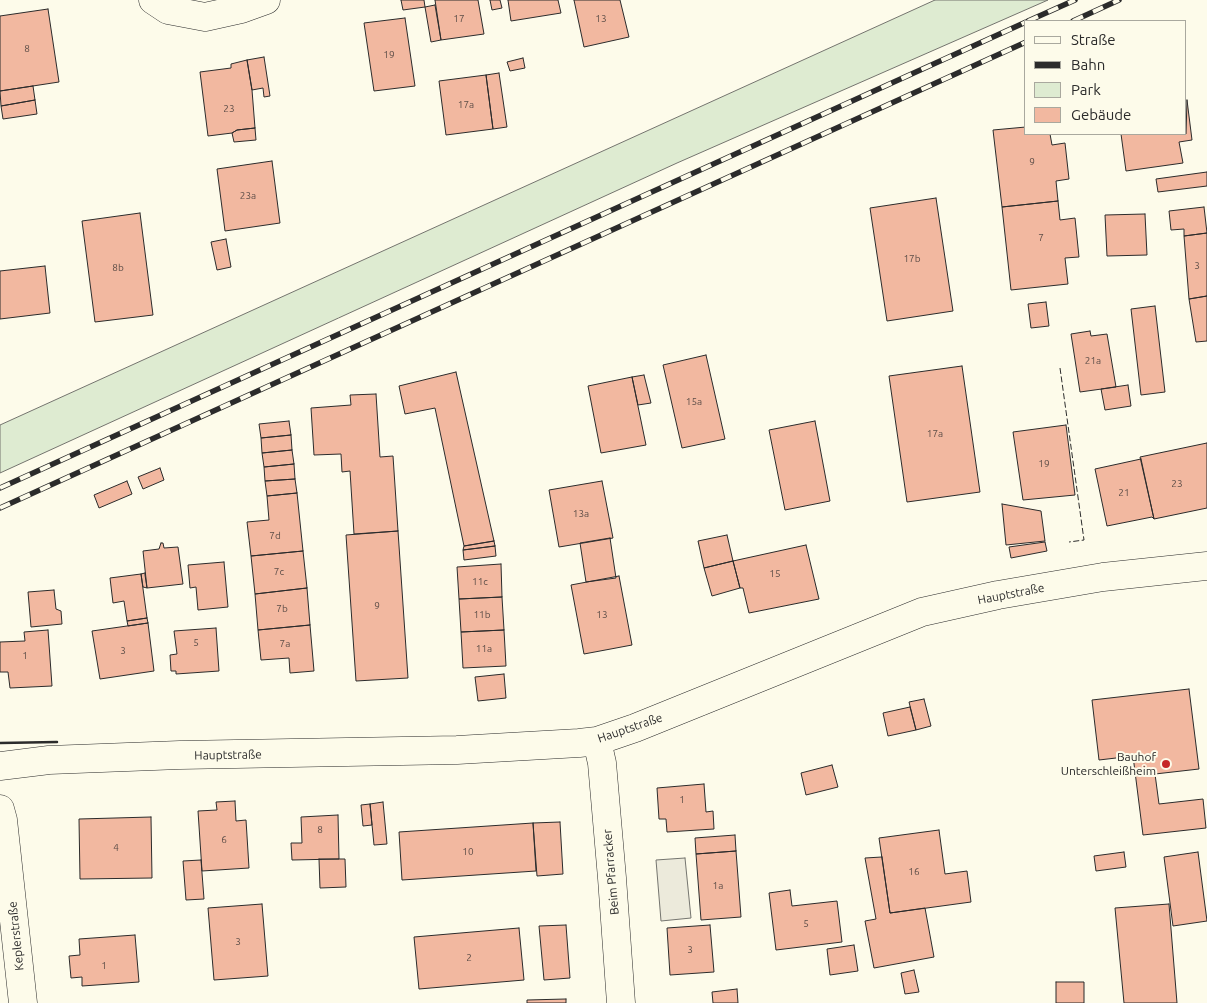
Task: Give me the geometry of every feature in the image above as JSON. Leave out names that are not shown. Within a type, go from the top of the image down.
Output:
[{"type":"street","points":[[153,0],[168,10],[205,17],[240,9],[266,0]]},
{"type":"street","name":"Hauptstraße","points":[[0,766],[49,760],[180,755],[457,750],[597,741],[661,718],[922,612],[1103,577],[1207,566]]},
{"type":"street","name":"Beim Pfarracker","points":[[597,741],[602,763],[621,1003]]},
{"type":"street","name":"Keplerstraße","points":[[0,809],[3,820],[23,1003]]},
{"type":"green space","points":[[935,0],[1048,0],[677,163],[0,473],[0,425]]},
{"type":"shaded area","points":[[685,858],[691,918],[661,921],[656,860]]},
{"type":"building","points":[[401,0],[424,0],[425,7],[403,10]]},
{"type":"building","points":[[435,0],[478,0],[484,34],[441,40]]},
{"type":"building","points":[[490,0],[500,0],[502,8],[492,10]]},
{"type":"building","points":[[508,0],[558,0],[561,13],[511,21]]},
{"type":"building","points":[[574,0],[620,0],[629,37],[584,47]]},
{"type":"building","points":[[435,5],[441,40],[431,42],[425,7]]},
{"type":"building","points":[[48,9],[59,82],[0,91],[0,16]]},
{"type":"building","points":[[405,18],[415,86],[374,91],[364,23]]},
{"type":"building","points":[[264,57],[270,96],[264,97],[263,88],[252,90],[247,60]]},
{"type":"building","points":[[523,58],[525,68],[510,71],[507,62]]},
{"type":"building","points":[[247,60],[255,128],[208,136],[200,72],[231,68],[231,64]]},
{"type":"building","points":[[499,73],[507,127],[493,129],[486,75]]},
{"type":"building","points":[[486,75],[493,129],[446,135],[439,81]]},
{"type":"building","points":[[33,86],[35,100],[1,106],[0,91]]},
{"type":"building","points":[[35,100],[37,114],[3,119],[1,106]]},
{"type":"building","points":[[1187,100],[1192,140],[1179,142],[1183,163],[1126,171],[1121,135],[1187,135]]},
{"type":"building","points":[[1024,127],[1024,135],[1050,135],[1052,145],[1065,143],[1069,179],[1056,181],[1058,201],[1002,207],[993,130]]},
{"type":"building","points":[[255,128],[256,140],[234,142],[232,133],[237,130]]},
{"type":"building","points":[[272,161],[280,223],[225,231],[217,169]]},
{"type":"building","points":[[1207,172],[1207,186],[1158,192],[1156,179]]},
{"type":"building","points":[[936,198],[953,311],[887,321],[870,208]]},
{"type":"building","points":[[1058,201],[1060,220],[1075,218],[1079,257],[1065,258],[1068,284],[1011,290],[1002,207]]},
{"type":"building","points":[[1204,207],[1207,233],[1184,236],[1184,229],[1171,230],[1169,211]]},
{"type":"building","points":[[140,213],[153,315],[95,322],[82,221]]},
{"type":"building","points":[[1145,214],[1147,255],[1107,256],[1105,215]]},
{"type":"building","points":[[1207,233],[1207,296],[1189,299],[1184,236]]},
{"type":"building","points":[[226,239],[231,267],[217,270],[211,242]]},
{"type":"building","points":[[45,266],[50,313],[0,319],[0,271]]},
{"type":"building","points":[[1207,296],[1207,341],[1196,342],[1189,299]]},
{"type":"building","points":[[1046,302],[1049,326],[1031,328],[1028,304]]},
{"type":"building","points":[[1155,306],[1165,392],[1141,395],[1131,309]]},
{"type":"building","points":[[1090,331],[1091,336],[1107,334],[1116,387],[1080,392],[1071,334]]},
{"type":"building","points":[[706,355],[725,439],[682,448],[663,365]]},
{"type":"building","points":[[962,366],[980,492],[907,502],[889,376]]},
{"type":"building","points":[[456,372],[494,541],[464,546],[435,408],[405,414],[399,386]]},
{"type":"building","points":[[644,375],[651,403],[638,405],[632,377]]},
{"type":"building","points":[[632,377],[646,445],[601,453],[588,386]]},
{"type":"building","points":[[1128,385],[1131,406],[1105,410],[1101,389]]},
{"type":"building","points":[[376,394],[380,457],[393,456],[398,531],[354,534],[350,471],[342,472],[341,454],[314,455],[311,408],[351,405],[350,395]]},
{"type":"building","points":[[289,421],[291,435],[261,438],[259,424]]},
{"type":"building","points":[[815,421],[830,501],[785,510],[769,430]]},
{"type":"building","points":[[1066,425],[1075,495],[1023,500],[1013,432]]},
{"type":"building","points":[[291,435],[292,450],[262,453],[261,438]]},
{"type":"building","points":[[1207,443],[1207,508],[1154,519],[1140,457]]},
{"type":"building","points":[[292,450],[294,464],[264,467],[262,453]]},
{"type":"building","points":[[1141,459],[1154,519],[1152,517],[1107,526],[1095,469]]},
{"type":"building","points":[[294,464],[295,479],[265,481],[264,467]]},
{"type":"building","points":[[160,468],[164,480],[143,489],[138,477]]},
{"type":"building","points":[[295,479],[297,493],[267,496],[265,481]]},
{"type":"building","points":[[127,481],[132,494],[99,508],[94,495]]},
{"type":"building","points":[[602,481],[613,538],[559,547],[549,490]]},
{"type":"building","points":[[297,493],[303,551],[251,556],[247,522],[269,520],[267,496]]},
{"type":"building","points":[[1002,504],[1041,511],[1045,541],[1006,545]]},
{"type":"building","points":[[398,531],[408,678],[356,681],[346,535]]},
{"type":"building","points":[[727,535],[733,561],[704,568],[698,541]]},
{"type":"building","points":[[610,538],[616,578],[586,582],[580,543]]},
{"type":"building","points":[[494,541],[495,546],[463,550],[464,546]]},
{"type":"building","points":[[1045,542],[1047,551],[1011,558],[1009,547]]},
{"type":"building","points":[[161,543],[163,543],[164,548],[178,547],[183,584],[147,588],[143,551],[159,549]]},
{"type":"building","points":[[806,545],[819,599],[749,613],[743,588],[740,588],[733,561]]},
{"type":"building","points":[[495,546],[496,556],[464,560],[463,550]]},
{"type":"building","points":[[303,551],[307,588],[255,594],[251,556]]},
{"type":"building","points":[[733,561],[740,588],[712,596],[704,568]]},
{"type":"building","points":[[224,562],[228,607],[198,610],[196,587],[190,588],[188,565]]},
{"type":"building","points":[[501,564],[502,597],[459,599],[457,567]]},
{"type":"building","points":[[145,573],[147,588],[143,587],[141,574]]},
{"type":"building","points":[[141,574],[147,618],[127,621],[124,601],[113,603],[110,578]]},
{"type":"building","points":[[619,576],[632,645],[584,654],[571,585]]},
{"type":"building","points":[[307,588],[310,625],[258,630],[255,594]]},
{"type":"building","points":[[54,590],[56,609],[61,611],[62,624],[31,627],[28,592]]},
{"type":"building","points":[[502,597],[504,630],[461,632],[459,599]]},
{"type":"building","points":[[147,618],[148,623],[128,626],[127,621]]},
{"type":"building","points":[[148,623],[154,671],[100,679],[92,631]]},
{"type":"building","points":[[310,625],[314,671],[290,673],[289,658],[261,660],[258,630]]},
{"type":"building","points":[[216,628],[219,671],[176,674],[176,671],[171,671],[170,655],[177,654],[174,631]]},
{"type":"building","points":[[48,630],[52,686],[10,688],[8,672],[0,672],[0,642],[25,641],[24,632]]},
{"type":"building","points":[[504,630],[506,666],[463,668],[461,632]]},
{"type":"building","points":[[504,674],[506,698],[478,701],[475,677]]},
{"type":"building","name":"Bauhof Unterschleißheim","points":[[1189,689],[1199,769],[1155,774],[1159,804],[1203,799],[1206,828],[1143,835],[1133,756],[1099,760],[1092,700]]},
{"type":"building","points":[[924,699],[931,726],[916,730],[909,702]]},
{"type":"building","points":[[910,707],[916,730],[888,736],[883,713]]},
{"type":"building","points":[[832,765],[838,787],[806,795],[801,773]]},
{"type":"building","points":[[704,784],[706,812],[713,811],[714,829],[667,832],[666,819],[659,819],[657,788]]},
{"type":"building","points":[[235,801],[236,821],[246,820],[249,868],[202,871],[198,811],[217,810],[216,802]]},
{"type":"building","points":[[383,802],[387,844],[374,845],[370,804]]},
{"type":"building","points":[[370,804],[372,825],[363,826],[361,805]]},
{"type":"building","points":[[338,815],[339,859],[292,860],[291,843],[302,843],[301,817]]},
{"type":"building","points":[[151,817],[152,878],[80,879],[79,819]]},
{"type":"building","points":[[560,822],[563,874],[537,876],[533,823]]},
{"type":"building","points":[[533,823],[536,871],[402,880],[399,832]]},
{"type":"building","points":[[939,830],[945,874],[967,871],[971,902],[890,913],[879,838]]},
{"type":"building","points":[[735,835],[736,851],[696,854],[695,838]]},
{"type":"building","points":[[736,851],[741,917],[701,920],[696,854]]},
{"type":"building","points":[[1124,852],[1126,867],[1096,871],[1094,856]]},
{"type":"building","points":[[1198,852],[1207,921],[1173,926],[1164,857]]},
{"type":"building","points":[[882,857],[890,913],[925,908],[934,957],[874,968],[865,921],[876,919],[865,858]]},
{"type":"building","points":[[319,859],[345,859],[346,887],[320,888]]},
{"type":"building","points":[[201,860],[204,899],[186,900],[183,861]]},
{"type":"building","points":[[790,890],[792,906],[837,901],[842,942],[776,950],[769,893]]},
{"type":"building","points":[[262,904],[268,976],[214,980],[208,908]]},
{"type":"building","points":[[1169,904],[1177,1003],[1124,1003],[1115,908]]},
{"type":"building","points":[[566,925],[570,978],[544,980],[539,926]]},
{"type":"building","points":[[710,925],[714,972],[670,975],[667,928]]},
{"type":"building","points":[[519,928],[524,980],[419,989],[414,937]]},
{"type":"building","points":[[135,935],[139,982],[82,986],[82,977],[71,978],[69,956],[80,955],[79,939]]},
{"type":"building","points":[[854,945],[858,971],[830,975],[827,949]]},
{"type":"building","points":[[914,970],[919,992],[905,994],[901,973]]},
{"type":"building","points":[[1056,982],[1084,982],[1084,1003],[1056,1003]]},
{"type":"building","points":[[737,989],[738,1003],[713,1003],[712,992]]},
{"type":"building","points":[[566,999],[566,1003],[527,1003],[527,1000]]},
{"type":"railway","points":[[1030,20],[1075,0]]},
{"type":"railway","points":[[1075,20],[1119,0]]},
{"type":"railway","points":[[0,488],[1024,23]]},
{"type":"railway","points":[[0,508],[1024,43]]},
{"type":"fence","points":[[1060,368],[1084,540],[1069,542]]},
{"type":"fence","points":[[0,743],[57,742]]},
{"type":"wall","points":[[0,743],[57,742]]},
{"type":"place","name":"Bauhof Unterschleißheim","points":[[1166,764]]}]
